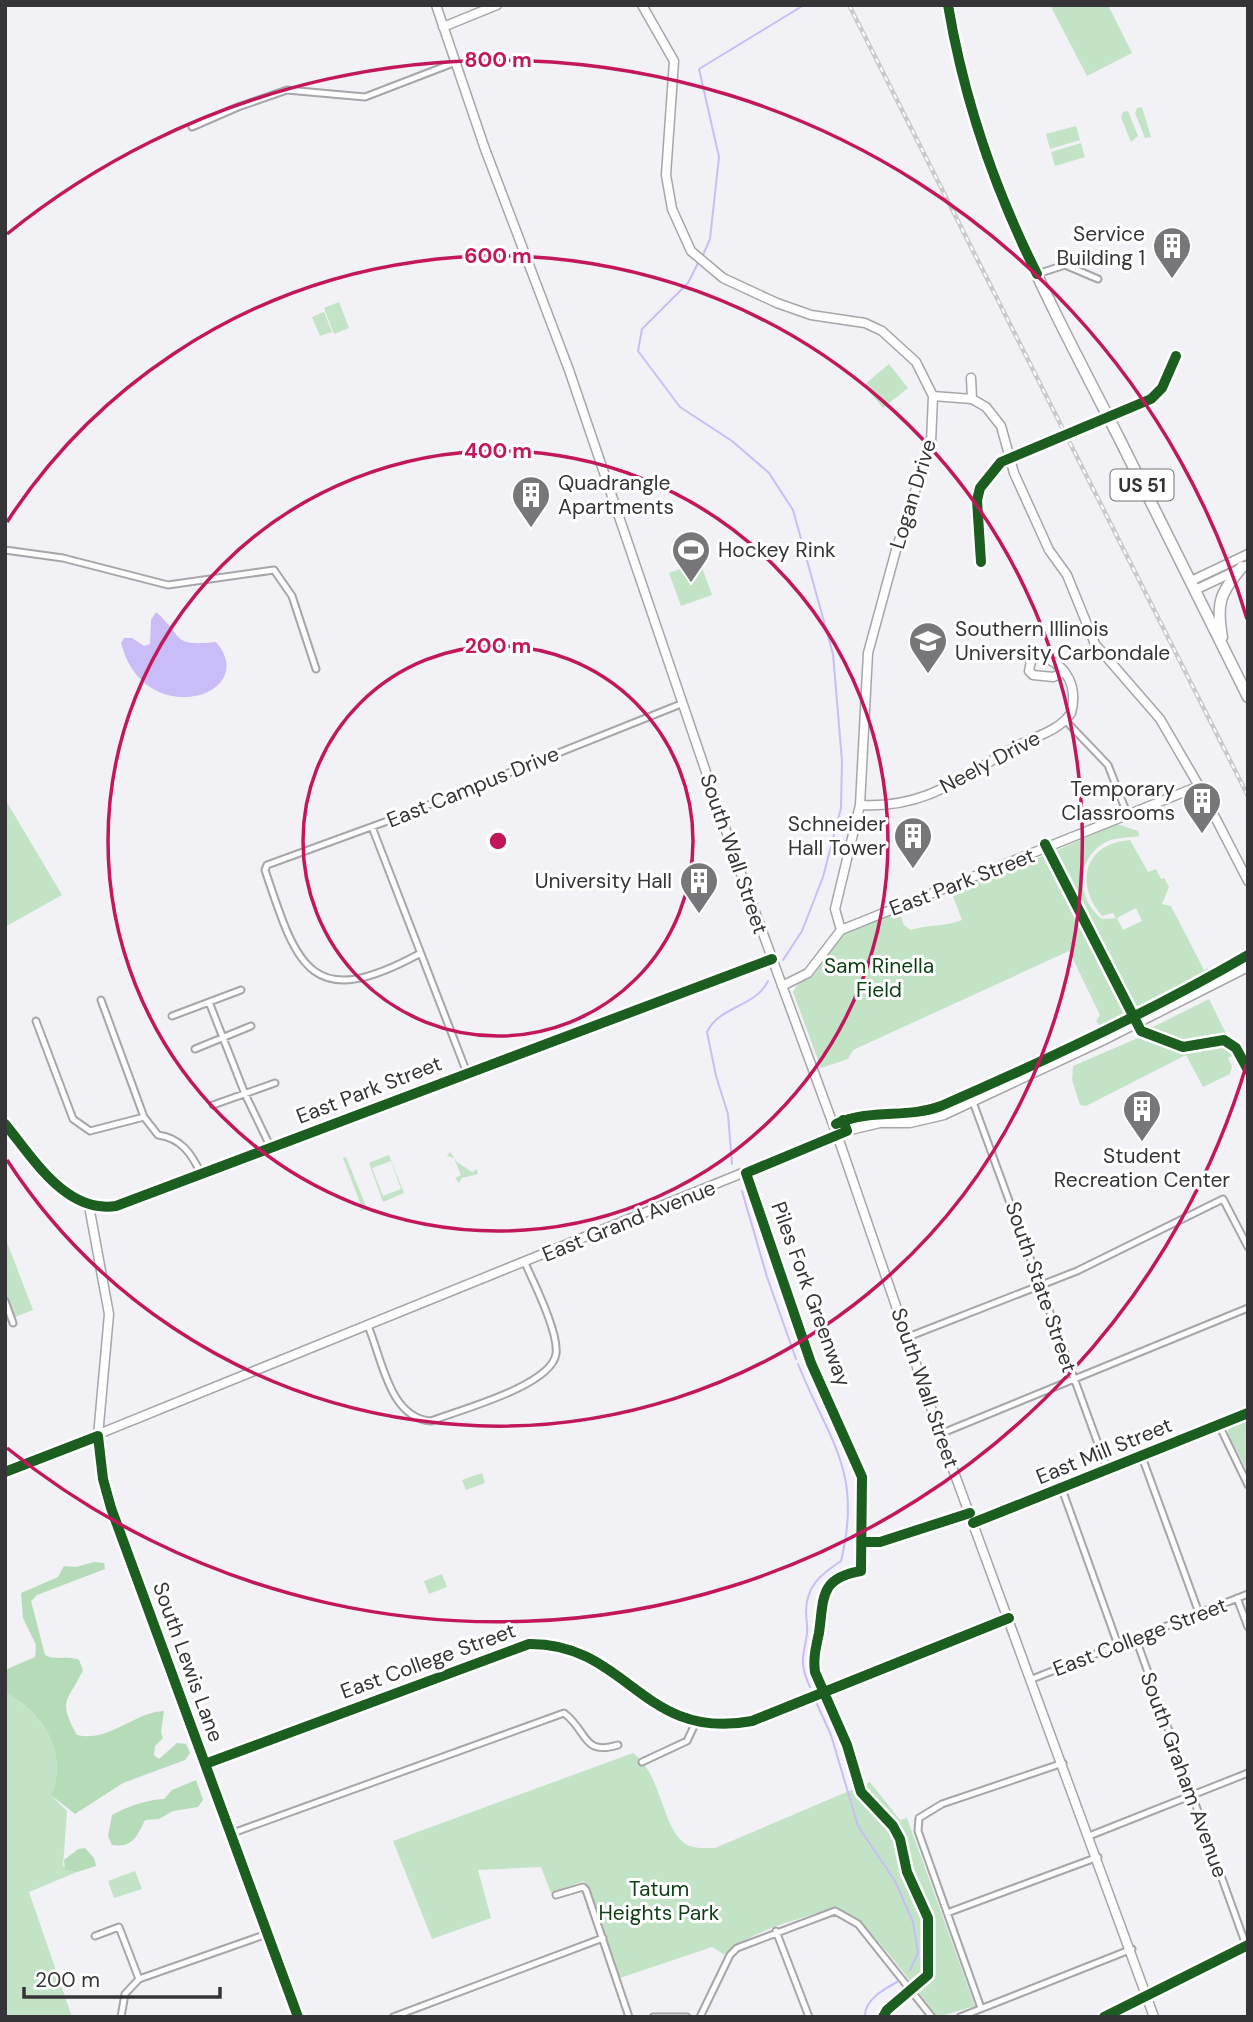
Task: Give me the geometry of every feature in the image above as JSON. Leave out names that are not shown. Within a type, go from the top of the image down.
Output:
[{"type":"highway","name":"US 51","points":[[948,5],[958,62],[985,156],[1037,274],[1248,697]]},
{"type":"highway","points":[[1225,651],[1218,610],[1224,589],[1245,566]]},
{"type":"highway","points":[[1104,2017],[1247,1947]]},
{"type":"street","name":"South Wall Street","points":[[436,5],[485,149],[573,382],[681,704],[837,1135],[940,1434],[1132,1949],[1154,2017]]},
{"type":"street","points":[[443,27],[497,5]]},
{"type":"street","name":"Logan Drive","points":[[642,5],[674,61],[666,175],[672,209],[681,234],[699,260],[723,278],[777,303],[811,315],[865,323],[882,331],[916,362],[933,396],[931,442],[895,550],[868,653],[860,805],[835,909],[841,930]]},
{"type":"street","points":[[192,127],[287,90],[365,97],[456,62]]},
{"type":"street","points":[[1037,274],[1065,265],[1098,279]]},
{"type":"street","points":[[971,378],[972,399]]},
{"type":"street","points":[[933,396],[972,399],[986,407],[1002,426],[1023,495],[1049,550],[1067,575],[1095,644],[1153,710],[1199,786],[1248,881]]},
{"type":"street","points":[[5,550],[63,558],[168,585],[274,570],[292,596],[316,669]]},
{"type":"street","points":[[1193,585],[1248,554]]},
{"type":"street","points":[[1193,585],[1245,566]]},
{"type":"street","name":"Neely Drive","points":[[860,805],[896,805],[942,790],[1066,722],[1072,713],[1074,696],[1073,687],[1065,672]]},
{"type":"street","name":"East Campus Drive","points":[[419,954],[390,969],[359,979],[338,979],[314,971],[298,956],[289,939],[265,870],[267,865],[372,827],[681,704]]},
{"type":"street","points":[[1066,722],[1108,765],[1128,816]]},
{"type":"street","name":"East Park Street","points":[[841,930],[1199,786]]},
{"type":"street","points":[[372,827],[467,1073]]},
{"type":"street","points":[[782,986],[808,974],[841,930]]},
{"type":"street","name":"East Park Street","points":[[89,1206],[116,1206],[772,959]]},
{"type":"street","name":"East Grand Avenue","points":[[5,1472],[837,1135],[880,1123],[924,1120],[973,1102],[1248,967]]},
{"type":"street","points":[[172,1016],[241,990]]},
{"type":"street","points":[[100,1000],[144,1117],[158,1135],[171,1137],[183,1146],[193,1156],[201,1174]]},
{"type":"street","points":[[208,1002],[245,1094],[271,1148]]},
{"type":"street","points":[[36,1021],[73,1119],[90,1130],[98,1130],[113,1123],[144,1117]]},
{"type":"street","points":[[195,1049],[251,1026]]},
{"type":"street","points":[[213,1105],[275,1083]]},
{"type":"street","name":"South State Street","points":[[973,1102],[1108,1471]]},
{"type":"street","points":[[5,1124],[62,1190],[89,1206]]},
{"type":"street","points":[[908,1337],[1041,1286],[1120,1252],[1223,1199],[1248,1247]]},
{"type":"street","name":"South Lewis Lane","points":[[89,1206],[108,1314],[99,1436],[103,1479],[111,1508],[298,2017]]},
{"type":"street","points":[[368,1326],[398,1402],[413,1417],[431,1421],[535,1381],[551,1367],[556,1350],[525,1263]]},
{"type":"street","points":[[5,1301],[13,1323]]},
{"type":"street","points":[[940,1434],[1248,1308]]},
{"type":"street","name":"East Mill Street","points":[[974,1523],[1248,1413]]},
{"type":"street","points":[[1219,1425],[1248,1485]]},
{"type":"street","points":[[1142,1457],[1199,1613]]},
{"type":"street","points":[[1062,1489],[1118,1645]]},
{"type":"street","name":"East College Street","points":[[1032,1679],[1248,1594]]},
{"type":"street","points":[[1237,1598],[1248,1627]]},
{"type":"street","name":"East College Street","points":[[205,1764],[529,1644],[555,1644],[582,1652],[666,1711],[696,1722],[728,1725],[752,1721],[1009,1618]]},
{"type":"street","name":"South Graham Avenue","points":[[1136,1639],[1247,1947]]},
{"type":"street","points":[[230,1834],[564,1713],[573,1720],[590,1746],[603,1750],[618,1745]]},
{"type":"street","points":[[642,1762],[687,1741],[696,1722]]},
{"type":"street","points":[[981,2008],[918,1831],[919,1818],[942,1804],[1063,1763]]},
{"type":"street","points":[[1089,1836],[1248,1773]]},
{"type":"street","points":[[947,1913],[1098,1857]]},
{"type":"street","points":[[556,1895],[583,1887],[629,2017]]},
{"type":"street","points":[[700,2017],[730,1955],[737,1948],[829,1912],[841,1912],[858,1924],[932,2017]]},
{"type":"street","points":[[95,1937],[119,1927],[139,1979]]},
{"type":"street","points":[[776,1931],[809,2017]]},
{"type":"street","points":[[121,2017],[125,1993],[139,1979],[267,1934]]},
{"type":"street","points":[[393,2017],[603,1938]]},
{"type":"street","points":[[960,2017],[1132,1949]]},
{"type":"street","points":[[653,2017],[687,2017]]},
{"type":"green space","points":[[1050,5],[1108,5],[1132,53],[1087,76]]},
{"type":"green space","points":[[1142,107],[1151,137],[1145,138],[1135,113],[1137,108]]},
{"type":"green space","points":[[1128,111],[1138,136],[1131,142],[1121,117],[1123,112]]},
{"type":"green space","points":[[1076,126],[1080,140],[1050,149],[1046,134]]},
{"type":"green space","points":[[1081,143],[1085,157],[1055,166],[1051,152]]},
{"type":"green space","points":[[339,302],[349,328],[334,334],[324,308]]},
{"type":"green space","points":[[324,312],[332,332],[320,336],[312,317]]},
{"type":"green space","points":[[889,364],[908,388],[883,408],[864,385]]},
{"type":"green space","name":"Hockey Rink","points":[[700,562],[712,595],[681,606],[669,573]]},
{"type":"green space","points":[[5,799],[62,895],[5,927]]},
{"type":"green space","points":[[1117,824],[1138,831],[1139,836],[1106,842],[1089,858],[1083,879],[1087,901],[1102,919],[1116,918],[1113,913],[1102,916],[1093,903],[1086,879],[1088,867],[1102,849],[1130,840],[1148,872],[1156,869],[1161,879],[1164,878],[1169,887],[1162,904],[1171,906],[1204,970],[1208,968],[1211,975],[1133,1014],[1053,852]],"holes":[[[1136,908],[1142,921],[1123,930],[1117,918]]]},
{"type":"green space","name":"Sam Rinella Field","points":[[1048,854],[1116,985],[1129,1017],[1103,1029],[1096,1021],[1100,1015],[1069,951],[853,1050],[848,1059],[821,1068],[793,992],[798,984],[814,975],[836,942],[846,933],[899,911],[904,925],[910,930],[962,920],[951,891]]},
{"type":"green space","points":[[1209,999],[1236,1054],[1228,1058],[1232,1066],[1230,1074],[1203,1087],[1186,1055],[1086,1106],[1080,1105],[1072,1080],[1073,1066],[1145,1035],[1149,1029]]},
{"type":"green space","points":[[450,1152],[457,1162],[472,1172],[477,1169],[478,1174],[462,1178],[459,1183],[455,1178],[461,1175],[454,1158],[447,1156]]},
{"type":"green space","points":[[389,1155],[404,1193],[383,1202],[369,1163]],"holes":[[[391,1161],[401,1189],[383,1196],[372,1168]]]},
{"type":"green space","points":[[346,1157],[366,1206],[371,1208],[359,1211],[362,1208],[343,1158]]},
{"type":"green space","points":[[5,1237],[33,1310],[5,1321]]},
{"type":"green space","points":[[1248,1419],[1248,1472],[1227,1427]]},
{"type":"green space","points":[[482,1473],[485,1483],[466,1490],[462,1480]]},
{"type":"green space","points":[[94,1562],[104,1563],[105,1569],[37,1595],[31,1601],[45,1655],[79,1660],[83,1670],[69,1695],[66,1707],[77,1735],[100,1735],[142,1716],[164,1711],[161,1732],[163,1738],[155,1746],[154,1755],[159,1759],[177,1743],[186,1744],[190,1753],[185,1760],[123,1783],[75,1814],[51,1795],[57,1765],[49,1735],[31,1710],[5,1693],[5,1670],[35,1657],[36,1645],[23,1618],[21,1593],[58,1577],[64,1566],[76,1567]]},
{"type":"green space","points":[[442,1574],[447,1587],[429,1594],[424,1581]]},
{"type":"green space","points":[[5,1693],[31,1710],[49,1735],[57,1765],[51,1795],[67,1811],[63,1866],[77,1872],[29,1892],[72,2017],[5,2017]]},
{"type":"green space","name":"Tatum Heights Park","points":[[633,1753],[643,1762],[650,1774],[676,1835],[687,1845],[699,1848],[715,1848],[870,1782],[900,1820],[907,1818],[975,2006],[938,2017],[875,1938],[860,1923],[834,1907],[748,1938],[725,1955],[712,1947],[620,1978],[589,1887],[584,1881],[551,1893],[541,1867],[478,1870],[491,1918],[432,1939],[393,1841]]},
{"type":"green space","points":[[196,1780],[203,1800],[198,1807],[173,1811],[159,1819],[145,1820],[133,1840],[124,1845],[112,1845],[108,1836],[112,1815],[137,1804],[164,1799],[172,1790]]},
{"type":"green space","points":[[85,1848],[94,1858],[96,1866],[77,1872],[65,1869],[64,1860],[78,1849]]},
{"type":"green space","points":[[135,1871],[142,1889],[114,1898],[108,1881]]},
{"type":"shaded area","points":[[156,612],[184,641],[216,642],[226,661],[224,677],[212,689],[194,696],[173,696],[152,688],[134,671],[121,643],[124,638],[132,638],[144,646],[150,644],[151,620]]},
{"type":"waterway","points":[[703,255],[710,239],[719,157],[699,69],[804,5]]},
{"type":"waterway","points":[[698,263],[688,283],[642,329],[638,351],[680,407],[732,441],[769,473],[793,510],[833,654],[842,761],[841,808],[823,877],[802,931],[783,960]]},
{"type":"waterway","points":[[732,1164],[728,1114],[716,1076],[707,1032],[720,1017],[755,996],[768,981]]},
{"type":"waterway","points":[[742,1191],[767,1277],[796,1359]]},
{"type":"waterway","points":[[798,1364],[839,1458],[848,1503],[847,1530],[841,1561],[816,1582],[807,1603],[803,1660],[810,1687]]},
{"type":"waterway","points":[[816,1702],[831,1735],[858,1826],[895,1881],[913,1922],[918,1953],[910,1970]]},
{"type":"waterway","points":[[865,2017],[871,2000],[897,1982]]},
{"type":"railway","points":[[849,5],[1248,796]]},
{"type":"cycle path","points":[[948,5],[963,75],[982,143],[1007,209],[1037,274]]},
{"type":"cycle path","points":[[981,562],[977,500],[980,488],[1001,462],[1151,399],[1162,388],[1176,356]]},
{"type":"cycle path","points":[[1045,844],[1141,1031],[1183,1047],[1224,1040],[1236,1048],[1248,1070]]},
{"type":"cycle path","points":[[836,1124],[862,1116],[915,1112],[941,1106],[1097,1035],[1248,955]]},
{"type":"cycle path","points":[[5,1124],[39,1167],[66,1193],[98,1206],[116,1206],[772,959]]},
{"type":"cycle path","name":"Piles Fork Greenway","points":[[843,1120],[847,1131],[746,1173],[811,1363],[862,1477],[861,1571],[837,1579],[826,1591],[814,1667],[847,1745],[861,1792],[893,1826],[900,1839],[907,1872],[928,1918],[928,1975],[887,2010],[883,2017]]},
{"type":"cycle path","points":[[973,1523],[1248,1413]]},
{"type":"cycle path","points":[[5,1472],[98,1436],[103,1479],[111,1508],[298,2017]]},
{"type":"cycle path","points":[[863,1542],[880,1542],[970,1513]]},
{"type":"cycle path","points":[[205,1764],[529,1644],[562,1648],[590,1659],[659,1706],[685,1718],[715,1724],[752,1721],[1009,1618]]},
{"type":"cycle path","points":[[1104,2017],[1248,1945]]},
{"type":"place","name":"Service Building 1","points":[[1172,280]]},
{"type":"place","name":"Quadrangle Apartments","points":[[531,529]]},
{"type":"place","name":"Hockey Rink","points":[[691,584]]},
{"type":"place","name":"Southern Illinois University Carbondale","points":[[928,675]]},
{"type":"place","name":"Temporary Classrooms","points":[[1202,835]]},
{"type":"place","name":"Schneider Hall Tower","points":[[913,870]]},
{"type":"place","name":"University Hall","points":[[699,915]]},
{"type":"place","name":"Student Recreation Center","points":[[1142,1143]]}]
